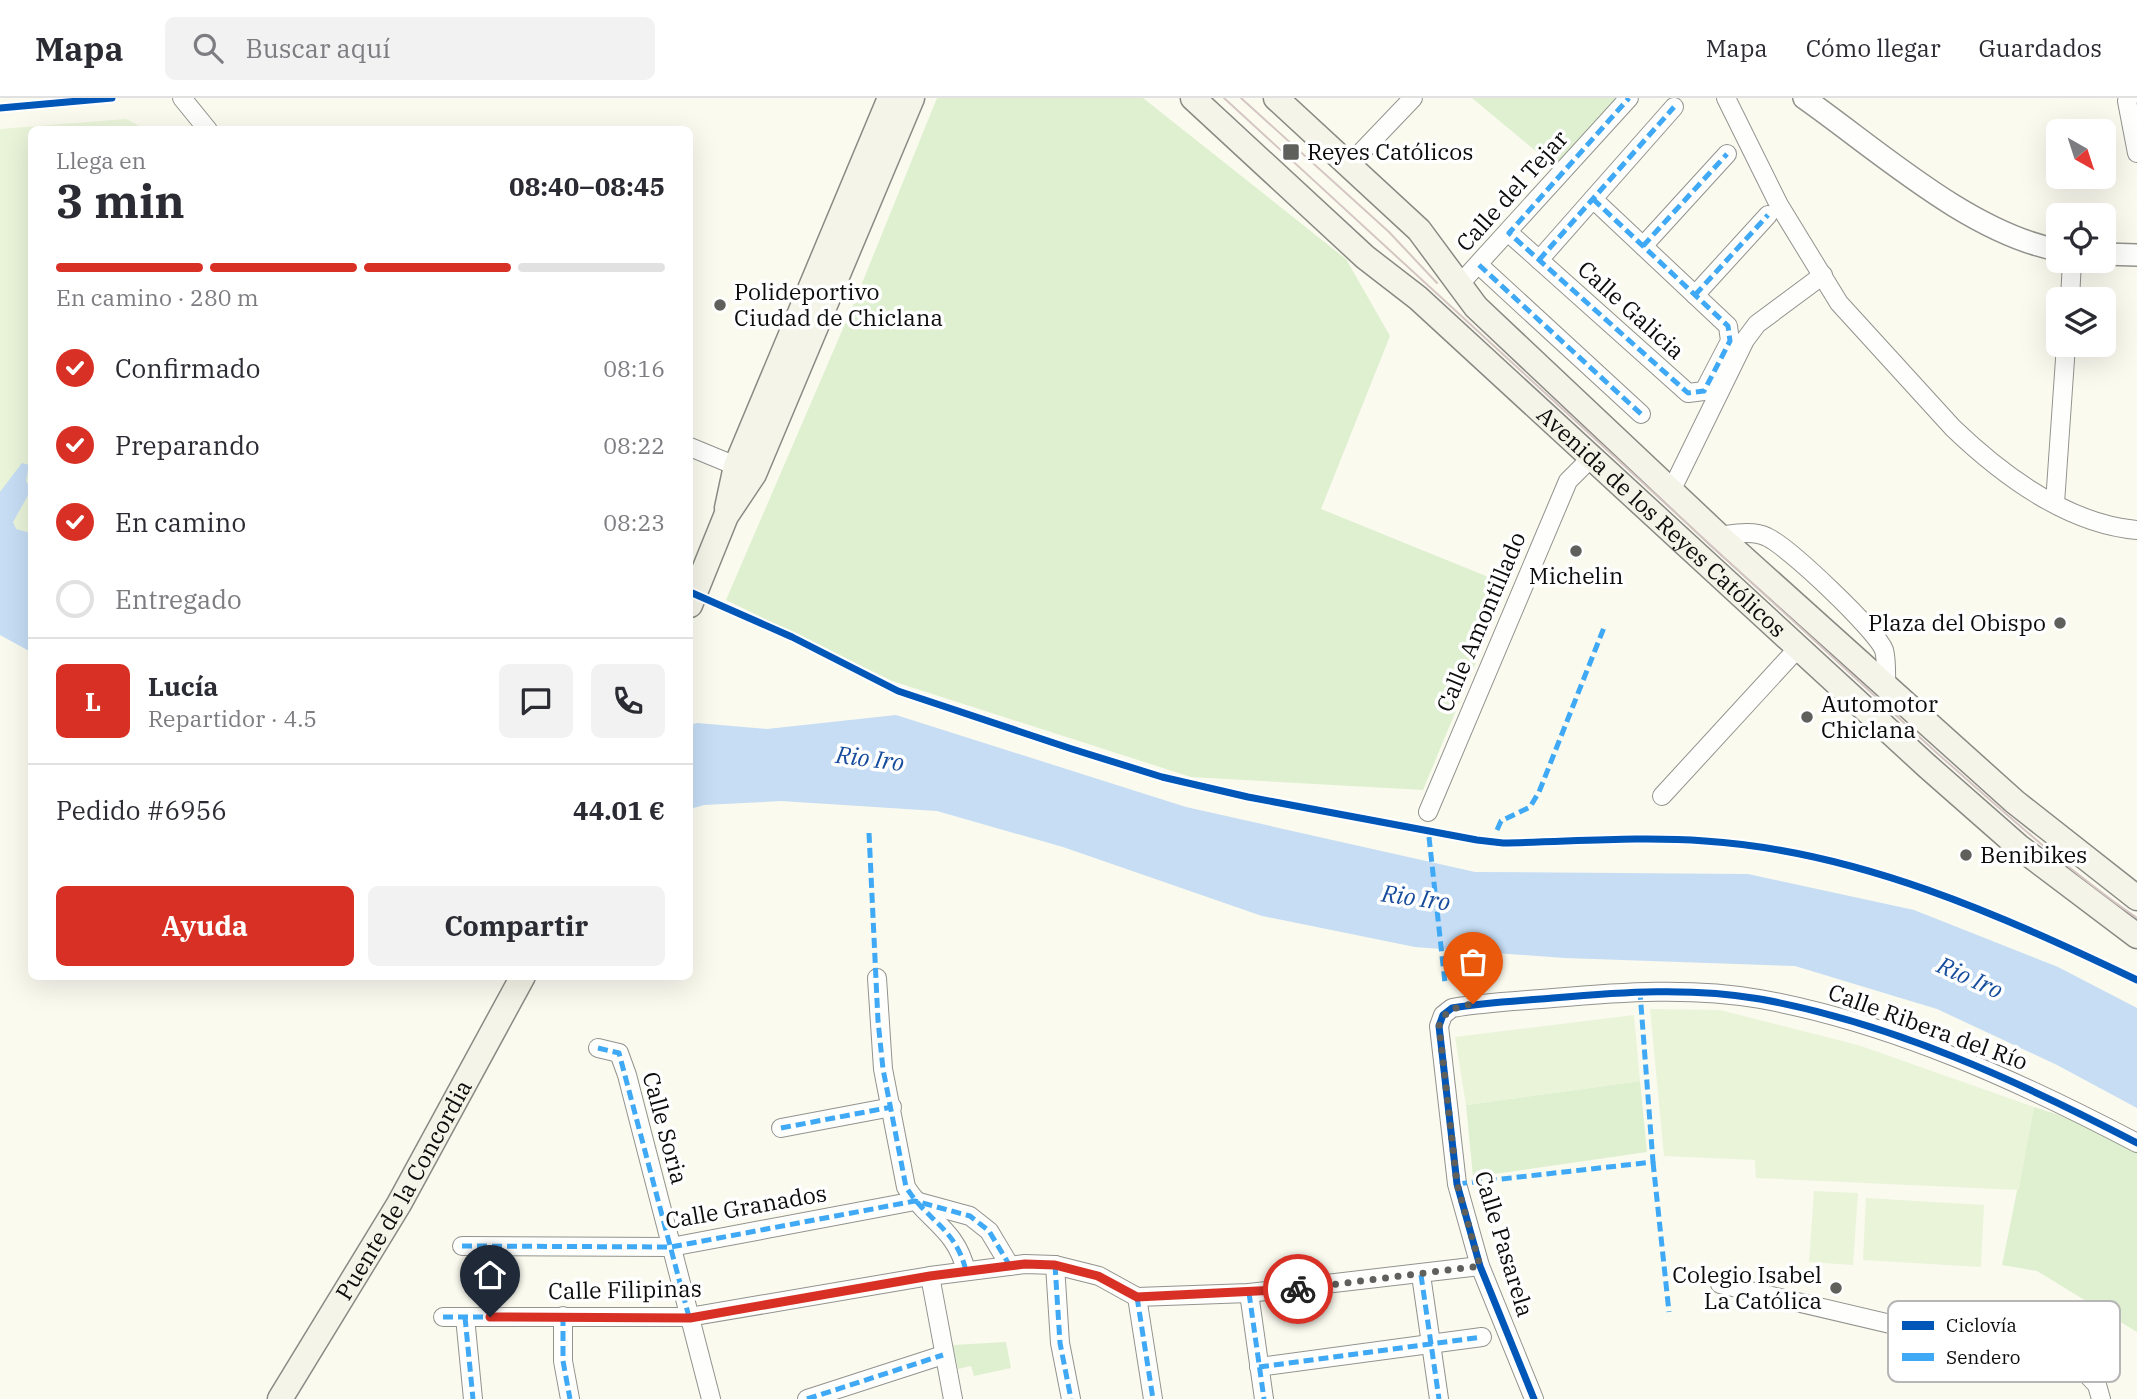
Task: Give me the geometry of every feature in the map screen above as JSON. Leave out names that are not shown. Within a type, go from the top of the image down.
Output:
[{"type":"main road","points":[[693,598],[726,516],[736,466],[890,98]]},
{"type":"main road","points":[[726,516],[754,474],[912,98]]},
{"type":"main road","name":"Avenida de los Reyes Católicos","points":[[1193,98],[1365,257],[1418,298],[1798,648],[2018,846],[2137,936]]},
{"type":"main road","name":"Avenida de los Reyes Católicos","points":[[1276,98],[1419,230],[1476,307],[1719,536],[2015,802],[2137,898]]},
{"type":"main road","name":"Puente de la Concordia","points":[[280,1399],[381,1236],[521,980]]},
{"type":"street","points":[[182,98],[205,126]]},
{"type":"street","points":[[1349,165],[1413,98]]},
{"type":"street","name":"Calle del Tejar","points":[[1458,286],[1629,98]]},
{"type":"street","points":[[1726,98],[1779,205],[1839,303],[1953,428],[2008,474],[2055,503],[2085,518],[2118,528],[2137,530]]},
{"type":"street","points":[[1804,98],[1973,218],[2019,240],[2046,247]]},
{"type":"street","points":[[2129,98],[2127,101],[2137,153]]},
{"type":"street","points":[[1539,260],[1674,107]]},
{"type":"street","points":[[1643,246],[1727,154]]},
{"type":"street","points":[[1593,199],[1695,295],[1768,215]]},
{"type":"street","name":"Calle Galicia","points":[[1508,233],[1688,393],[1704,391],[1719,367],[1730,341],[1730,330],[1695,295]]},
{"type":"street","points":[[2116,254],[2137,255]]},
{"type":"street","points":[[1479,265],[1642,414]]},
{"type":"street","points":[[1672,489],[1745,340],[1757,324],[1823,275]]},
{"type":"street","points":[[2055,503],[2065,357]]},
{"type":"street","points":[[693,448],[736,466]]},
{"type":"street","name":"Calle Amontillado","points":[[1428,812],[1523,581],[1568,481],[1591,458]]},
{"type":"street","points":[[1719,536],[1744,533],[1766,536],[1787,552],[1871,630],[1884,652],[1886,688]]},
{"type":"street","points":[[1662,796],[1798,648]]},
{"type":"street","points":[[877,978],[878,1021],[906,1186],[915,1201],[956,1242],[965,1271]]},
{"type":"street","name":"Calle Ribera del Río","points":[[1443,1015],[1452,1008],[1473,1004],[1640,992],[1759,999],[1818,1012],[1904,1039],[2050,1098],[2137,1143]]},
{"type":"street","name":"Calle Pasarela","points":[[1443,1015],[1439,1026],[1457,1184],[1480,1266],[1504,1333],[1534,1399]]},
{"type":"street","name":"Calle Soria","points":[[598,1048],[619,1053],[710,1399]]},
{"type":"street","points":[[781,1128],[892,1107]]},
{"type":"street","name":"Calle Granados","points":[[462,1246],[671,1247],[915,1201],[970,1216],[989,1231],[1010,1266]]},
{"type":"street","points":[[1055,1265],[1060,1343],[1071,1399]]},
{"type":"street","name":"Calle Filipinas","points":[[443,1317],[690,1318],[930,1276],[1010,1266],[1055,1265],[1098,1276],[1137,1297]]},
{"type":"street","points":[[1153,1399],[1137,1297],[1248,1293],[1421,1275],[1480,1266]]},
{"type":"street","points":[[1421,1275],[1439,1399]]},
{"type":"street","points":[[930,1276],[953,1399]]},
{"type":"street","points":[[1720,1284],[1888,1324]]},
{"type":"street","points":[[1248,1293],[1264,1399]]},
{"type":"street","points":[[563,1316],[563,1361],[570,1399]]},
{"type":"street","points":[[465,1317],[473,1399]]},
{"type":"street","points":[[1259,1367],[1482,1338]]},
{"type":"street","points":[[813,1398],[943,1354]]},
{"type":"street","points":[[2094,1382],[2101,1399]]},
{"type":"green space","points":[[937,98],[1143,98],[1346,259],[1390,336],[1321,509],[1508,585],[1423,790],[1191,777],[892,681],[726,600],[854,303]]},
{"type":"green space","points":[[1472,98],[1617,98],[1555,167]]},
{"type":"green space","points":[[126,119],[139,126],[38,126]]},
{"type":"green space","points":[[28,127],[28,532],[0,525],[0,129]]},
{"type":"green space","points":[[1650,1009],[1720,1010],[1858,1045],[2034,1107],[2019,1190],[1756,1178],[1755,1160],[1664,1156]]},
{"type":"green space","points":[[1634,1015],[1640,1081],[1466,1105],[1455,1037]]},
{"type":"green space","points":[[1640,1081],[1647,1152],[1473,1177],[1466,1105]]},
{"type":"green space","points":[[2034,1107],[2137,1149],[2137,1332],[2120,1322],[2120,1301],[2086,1301],[2037,1271],[2002,1265]]},
{"type":"green space","points":[[1814,1191],[1858,1193],[1853,1265],[1809,1262]]},
{"type":"green space","points":[[1866,1198],[1984,1205],[1981,1267],[1863,1260]]},
{"type":"green space","points":[[1006,1342],[1011,1368],[974,1376],[971,1366],[958,1369],[953,1345]]},
{"type":"water","points":[[22,463],[28,465],[28,495],[13,522],[16,529],[28,532],[28,650],[0,635],[0,492]]},
{"type":"water","name":"Rio Iro","points":[[896,715],[1186,807],[1475,872],[1748,874],[1914,910],[2058,967],[2137,1008],[2137,1108],[2057,1065],[1937,1009],[1795,966],[1565,958],[1415,947],[1262,916],[1063,847],[937,811],[781,801],[704,805],[693,808],[693,724],[767,729]]},
{"type":"tram line","points":[[1224,98],[1938,754],[2060,860],[2137,918]]},
{"type":"tram line","points":[[1241,98],[1389,232],[1437,283]]},
{"type":"marked path","points":[[1593,199],[1728,326],[1730,341],[1704,391],[1688,393],[1509,233],[1629,98]]},
{"type":"marked path","points":[[1539,260],[1674,107]]},
{"type":"marked path","points":[[1643,246],[1727,154]]},
{"type":"marked path","points":[[1695,295],[1768,215]]},
{"type":"marked path","points":[[1479,265],[1641,414]]},
{"type":"marked path","points":[[1497,830],[1501,821],[1530,807],[1539,792],[1605,625]]},
{"type":"marked path","points":[[869,833],[878,1021],[883,1069],[906,1187],[948,1234],[966,1271]]},
{"type":"marked path","points":[[1429,837],[1445,983]]},
{"type":"marked path","points":[[1457,1184],[1653,1162],[1640,992]]},
{"type":"marked path","points":[[598,1048],[619,1053],[689,1317]]},
{"type":"marked path","points":[[781,1128],[892,1107]]},
{"type":"marked path","points":[[1653,1162],[1669,1312]]},
{"type":"marked path","points":[[462,1246],[671,1247],[915,1201],[970,1216],[989,1231],[1010,1266]]},
{"type":"marked path","points":[[1055,1265],[1060,1343],[1071,1399]]},
{"type":"marked path","points":[[1421,1275],[1439,1399]]},
{"type":"marked path","points":[[443,1317],[689,1317],[930,1276]]},
{"type":"marked path","points":[[1249,1293],[1264,1399]]},
{"type":"marked path","points":[[1137,1297],[1153,1399]]},
{"type":"marked path","points":[[563,1316],[563,1361],[570,1399]]},
{"type":"marked path","points":[[465,1317],[473,1399]]},
{"type":"marked path","points":[[1259,1367],[1482,1337]]},
{"type":"marked path","points":[[807,1399],[943,1355]]},
{"type":"cycle path","points":[[0,108],[112,98]]},
{"type":"cycle path","points":[[693,593],[792,637],[898,691],[1162,777],[1248,797],[1477,840],[1503,843],[1629,839],[1705,841],[1762,847],[1818,858],[1873,872],[1981,910],[2137,980]]},
{"type":"cycle path","points":[[1534,1399],[1480,1266],[1457,1184],[1439,1026],[1443,1015],[1452,1008],[1656,992],[1709,993],[1760,999],[1858,1023],[1954,1057],[2047,1098],[2137,1143]]},
{"type":"way so far","points":[[1298,1289],[1480,1266],[1457,1184],[1439,1026],[1443,1015],[1452,1008],[1473,1004]]},
{"type":"place","name":"Reyes Católicos","points":[[1291,152]]},
{"type":"place","name":"Polideportivo Ciudad de Chiclana","points":[[720,305]]},
{"type":"place","name":"Michelin","points":[[1576,551]]},
{"type":"place","name":"Plaza del Obispo","points":[[2060,623]]},
{"type":"place","name":"Automotor Chiclana","points":[[1807,717]]},
{"type":"place","name":"Benibikes","points":[[1966,855]]},
{"type":"place","name":"Colegio Isabel La Católica","points":[[1836,1288]]},
{"type":"route","points":[[490,1317],[690,1318],[930,1276],[1025,1264],[1055,1265],[1098,1276],[1137,1297],[1298,1289]]}]
